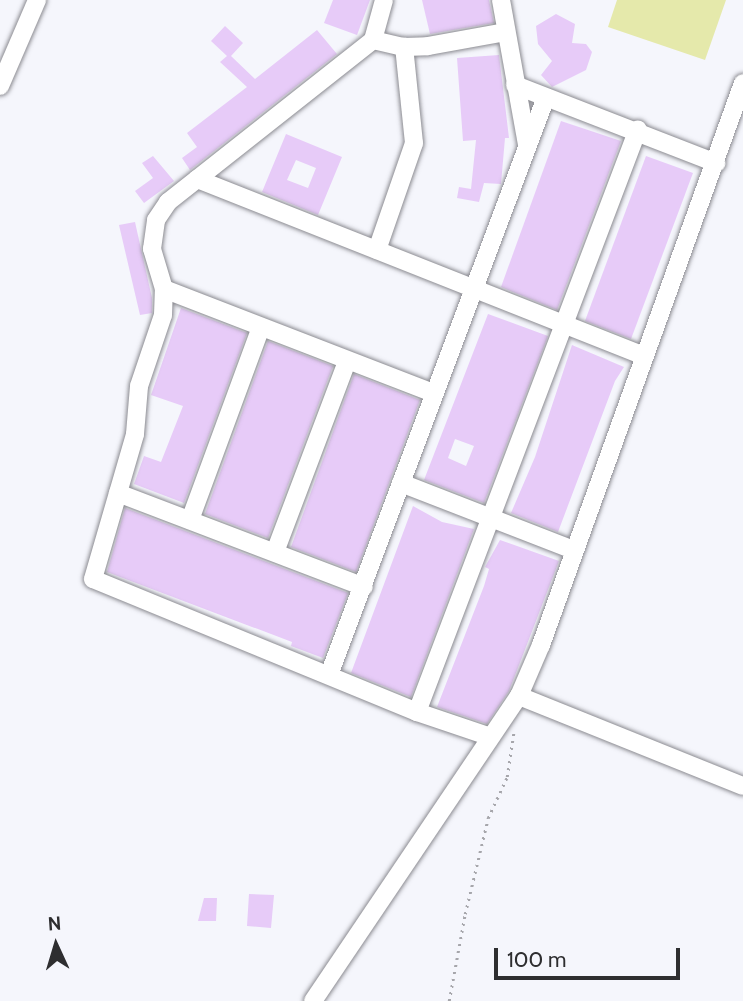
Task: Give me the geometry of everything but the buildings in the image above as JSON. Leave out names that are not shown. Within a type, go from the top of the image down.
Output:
[{"type":"street","points":[[0,86],[37,0]]},
{"type":"street","points":[[384,0],[373,40],[168,202],[156,220],[152,249],[164,289],[163,315],[139,386],[135,434],[94,573],[97,584],[417,712],[488,736]]},
{"type":"street","points":[[501,0],[527,147]]},
{"type":"street","points":[[373,40],[404,47],[506,32]]},
{"type":"street","points":[[377,250],[414,144],[404,47]]},
{"type":"street","points":[[313,1001],[488,736],[519,696],[643,356],[716,163],[738,115],[743,83]]},
{"type":"street","points":[[515,85],[638,130],[716,163]]},
{"type":"street","points":[[329,675],[546,97]]},
{"type":"street","points":[[417,712],[561,323],[638,130]]},
{"type":"street","points":[[197,179],[643,356]]},
{"type":"street","points":[[164,289],[260,330],[434,393]]},
{"type":"street","points":[[190,520],[260,330]]},
{"type":"street","points":[[275,552],[347,361]]},
{"type":"street","points":[[401,483],[490,515],[573,550]]},
{"type":"street","points":[[118,493],[364,587]]},
{"type":"street","points":[[519,696],[743,786]]},
{"type":"path","points":[[449,1001],[488,818],[507,777],[515,723]]},
{"type":"green space","points":[[617,0],[726,0],[705,60],[608,27]]}]
